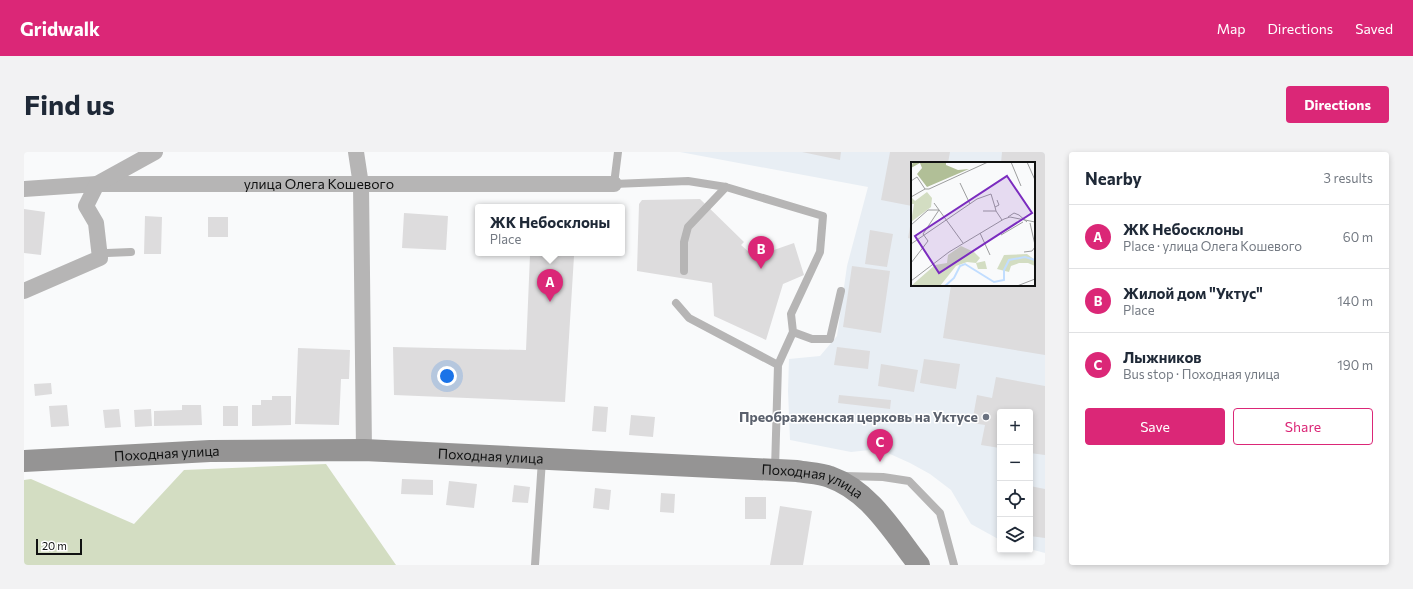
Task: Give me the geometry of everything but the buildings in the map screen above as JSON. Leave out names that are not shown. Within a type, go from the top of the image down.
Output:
[{"type":"main road","name":"Походная улица","points":[[24,461],[210,451],[364,450],[775,470],[830,476],[852,488],[875,508],[919,565]]},
{"type":"street","points":[[24,291],[100,258],[96,223],[86,206],[97,184],[155,152]]},
{"type":"street","points":[[356,152],[361,185],[364,450]]},
{"type":"street","name":"улица Олега Кошевого","points":[[24,189],[97,184],[614,184]]},
{"type":"lane","points":[[618,152],[614,184],[688,181],[726,187],[823,216],[820,252],[791,314],[793,332],[778,365],[775,470]]},
{"type":"lane","points":[[684,271],[684,242],[688,227],[726,187]]},
{"type":"lane","points":[[100,258],[107,253],[131,252]]},
{"type":"lane","points":[[793,332],[812,339],[830,339],[841,291]]},
{"type":"lane","points":[[676,303],[689,318],[778,365]]},
{"type":"lane","points":[[535,565],[542,459]]},
{"type":"lane","points":[[830,476],[883,477],[909,481],[940,513],[954,565]]},
{"type":"shaded area","points":[[680,152],[1045,152],[1045,553],[1033,550],[1033,409],[997,409],[997,538],[971,524],[951,490],[930,474],[910,463],[879,449],[851,452],[790,440],[788,391],[789,359],[820,356],[837,336],[847,266],[868,187]]},
{"type":"green space","points":[[326,464],[396,565],[24,565],[24,480],[31,479],[134,524],[184,470]]},
{"type":"place","name":"Жилой дом \"Уктус\"","points":[[761,269]]},
{"type":"place","name":"ЖК Небосклоны","points":[[550,302]]},
{"type":"place","name":"Преображенская церковь на Уктусе","points":[[986,417]]},
{"type":"place","name":"Лыжников","points":[[880,462]]}]
